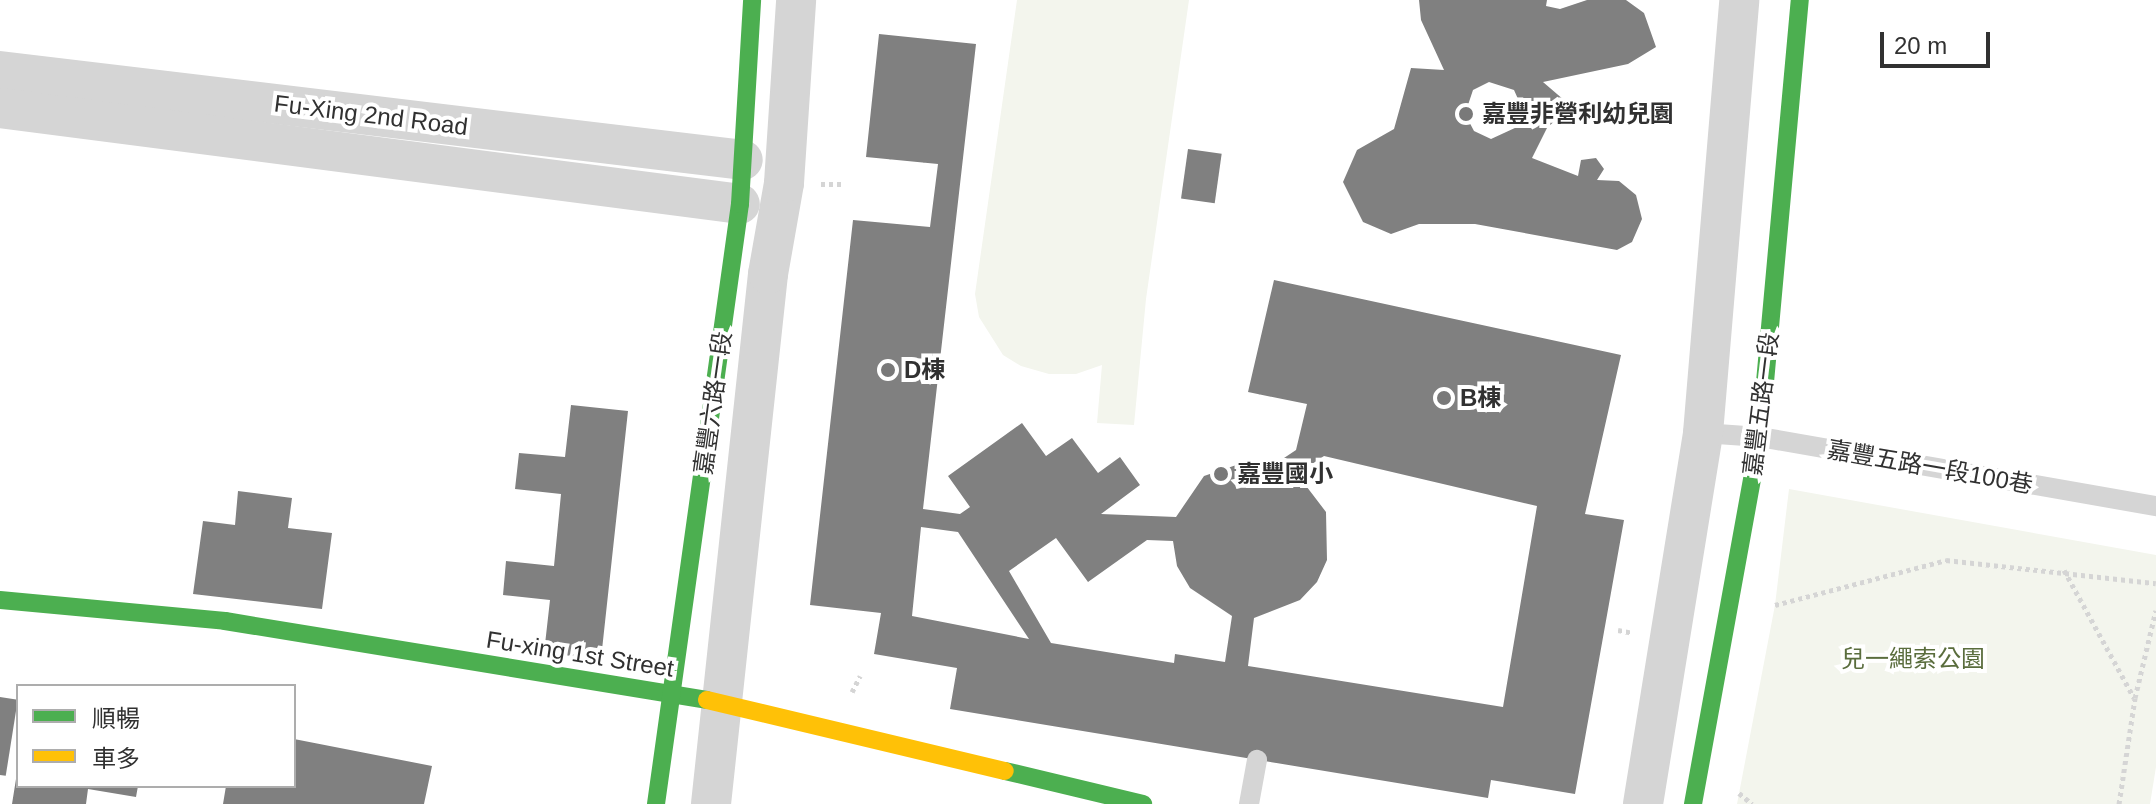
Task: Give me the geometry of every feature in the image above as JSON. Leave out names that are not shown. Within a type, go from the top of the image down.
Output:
[{"type":"street","name":"嘉豐六路一段","points":[[656,804],[740,204],[752,0]]},
{"type":"street","name":"嘉豐六路一段","points":[[711,804],[725,703],[768,274],[784,183],[796,0]]},
{"type":"street","points":[[1643,804],[1703,433],[1739,0]]},
{"type":"street","name":"嘉豐五路一段","points":[[1693,804],[1760,437],[1800,0]]},
{"type":"street","name":"Fu-Xing 2nd Road","points":[[0,71],[743,160]]},
{"type":"street","name":"Fu-Xing 2nd Road","points":[[0,108],[740,204]]},
{"type":"street","name":"Fu-xing 1st Street","points":[[0,600],[225,621],[672,693],[725,703],[1143,804]]},
{"type":"lane","name":"嘉豐五路一段100巷","points":[[1703,433],[1760,437],[2156,506]]},
{"type":"lane","points":[[1249,804],[1257,760]]},
{"type":"path","points":[[1775,605],[1946,560],[2064,570],[2156,583]]},
{"type":"path","points":[[2064,570],[2135,698]]},
{"type":"path","points":[[2119,804],[2135,698],[2156,610]]},
{"type":"path","points":[[1739,793],[1752,804]]},
{"type":"green space","points":[[1017,0],[1189,0],[1146,299],[1134,425],[1097,423],[1102,365],[1076,374],[1049,374],[1021,366],[1003,355],[979,317],[975,294]]},
{"type":"green space","name":"兒一繩索公園","points":[[1789,489],[2156,555],[2156,767],[2150,804],[1737,804],[1775,605]]},
{"type":"building","points":[[1419,0],[1547,0],[1546,6],[1560,9],[1587,0],[1626,0],[1644,13],[1656,47],[1628,64],[1543,82],[1571,106],[1547,128],[1532,158],[1578,176],[1581,160],[1596,158],[1604,169],[1597,180],[1619,181],[1636,195],[1642,219],[1632,242],[1617,250],[1475,224],[1419,224],[1391,234],[1363,222],[1343,182],[1357,150],[1394,129],[1411,68],[1444,70],[1421,20]],"holes":[[[1489,82],[1514,90],[1522,108],[1517,127],[1491,139],[1474,131],[1465,114],[1473,90]]]},
{"type":"building","points":[[879,34],[976,44],[923,509],[960,514],[970,507],[948,476],[1022,423],[1046,456],[1072,438],[1098,473],[1120,457],[1140,485],[1101,514],[1176,517],[1204,476],[1251,460],[1275,464],[1296,450],[1307,404],[1248,392],[1274,280],[1621,355],[1585,514],[1624,520],[1575,794],[1491,780],[1488,798],[950,709],[957,668],[874,654],[881,613],[810,605],[853,220],[930,227],[938,164],[866,157]],"holes":[[[1324,456],[1537,506],[1503,707],[1248,666],[1254,618],[1300,600],[1317,582],[1327,560],[1326,512],[1297,474]],[[921,527],[958,532],[1029,639],[912,616]],[[1056,538],[1088,582],[1147,540],[1173,541],[1177,566],[1190,588],[1232,616],[1225,662],[1175,654],[1174,663],[1051,643],[1009,571]]]},
{"type":"building","points":[[1188,149],[1222,154],[1215,203],[1181,199]]},
{"type":"building","points":[[571,405],[628,411],[601,659],[544,653],[550,600],[503,595],[506,561],[554,566],[561,494],[515,489],[519,453],[565,457]]},
{"type":"building","points":[[238,491],[292,498],[288,528],[332,533],[322,609],[193,594],[203,521],[235,525]]},
{"type":"building","points":[[0,697],[16,700],[6,776],[0,775]]},
{"type":"building","points":[[296,739],[432,766],[424,804],[223,804],[226,788],[296,788]]},
{"type":"building","points":[[16,779],[16,788],[138,788],[136,797],[88,789],[86,804],[12,804]]},
{"type":"traffic: fast","points":[[656,804],[740,204],[752,0]]},
{"type":"traffic: fast","points":[[1693,804],[1760,437],[1800,0]]},
{"type":"traffic: fast","points":[[0,600],[225,621],[707,700]]},
{"type":"traffic: fast","points":[[1005,771],[1143,804]]},
{"type":"traffic: slow","points":[[707,700],[1005,771]]},
{"type":"place","name":"嘉豐非營利幼兒園","points":[[1466,114]]},
{"type":"place","name":"D棟","points":[[888,370]]},
{"type":"place","name":"B棟","points":[[1444,398]]},
{"type":"place","name":"嘉豐國小","points":[[1221,474]]}]
